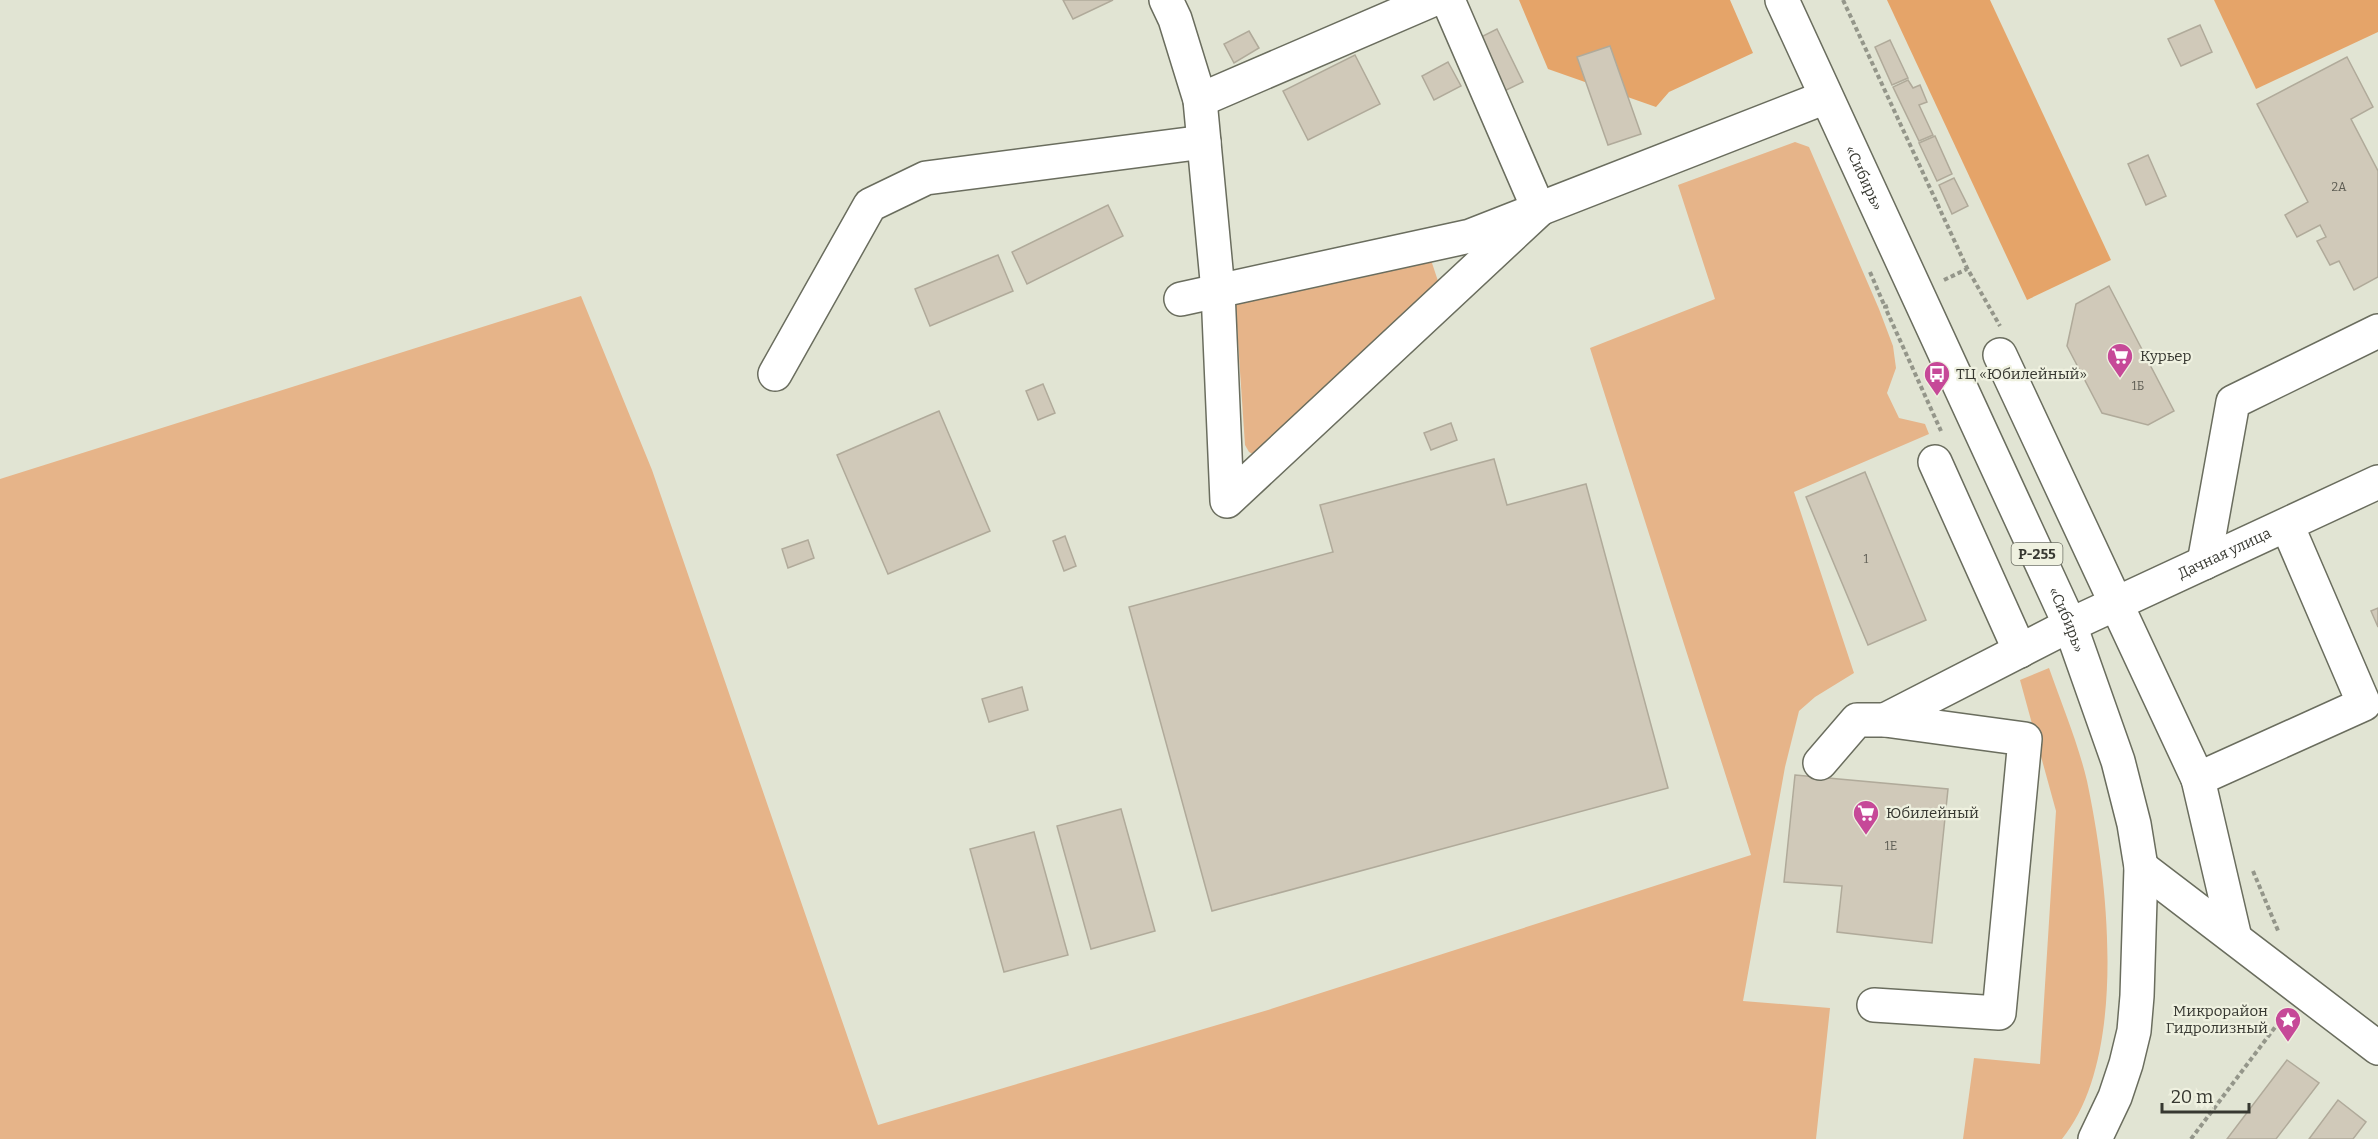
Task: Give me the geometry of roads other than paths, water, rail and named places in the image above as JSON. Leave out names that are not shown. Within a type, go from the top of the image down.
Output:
[{"type":"main road","points":[[1166,0],[1175,19],[1200,100],[1218,291],[1227,501],[1539,210]]},
{"type":"main road","points":[[1200,100],[1432,0]]},
{"type":"main road","points":[[1448,0],[1539,210]]},
{"type":"main road","name":"«Сибирь»","points":[[1782,0],[2070,626],[2116,753],[2134,824],[2141,867],[2138,996],[2134,1031],[2126,1064],[2115,1097],[2095,1139]]},
{"type":"main road","points":[[1181,299],[1470,236],[1826,97]]},
{"type":"main road","points":[[775,374],[870,205],[926,178],[1204,142]]},
{"type":"main road","points":[[2204,563],[2234,402],[2378,331]]},
{"type":"main road","points":[[2001,342],[2072,478],[2116,604],[2198,779],[2235,938]]},
{"type":"main road","points":[[1935,462],[2020,651]]},
{"type":"main road","name":"Дачная улица","points":[[1885,720],[2070,626],[2378,482]]},
{"type":"main road","points":[[2198,779],[2364,704],[2287,525]]},
{"type":"main road","points":[[1820,763],[1857,720],[1885,720],[2025,738],[1998,1012],[1874,1005]]},
{"type":"main road","points":[[2141,867],[2378,1048]]},
{"type":"place","name":"Курьер","points":[[2120,379]]},
{"type":"place","name":"ТЦ «Юбилейный»","points":[[1937,397]]},
{"type":"place","name":"Юбилейный","points":[[1866,836]]},
{"type":"place","name":"Микрорайон Гидролизный","points":[[2288,1043]]}]
